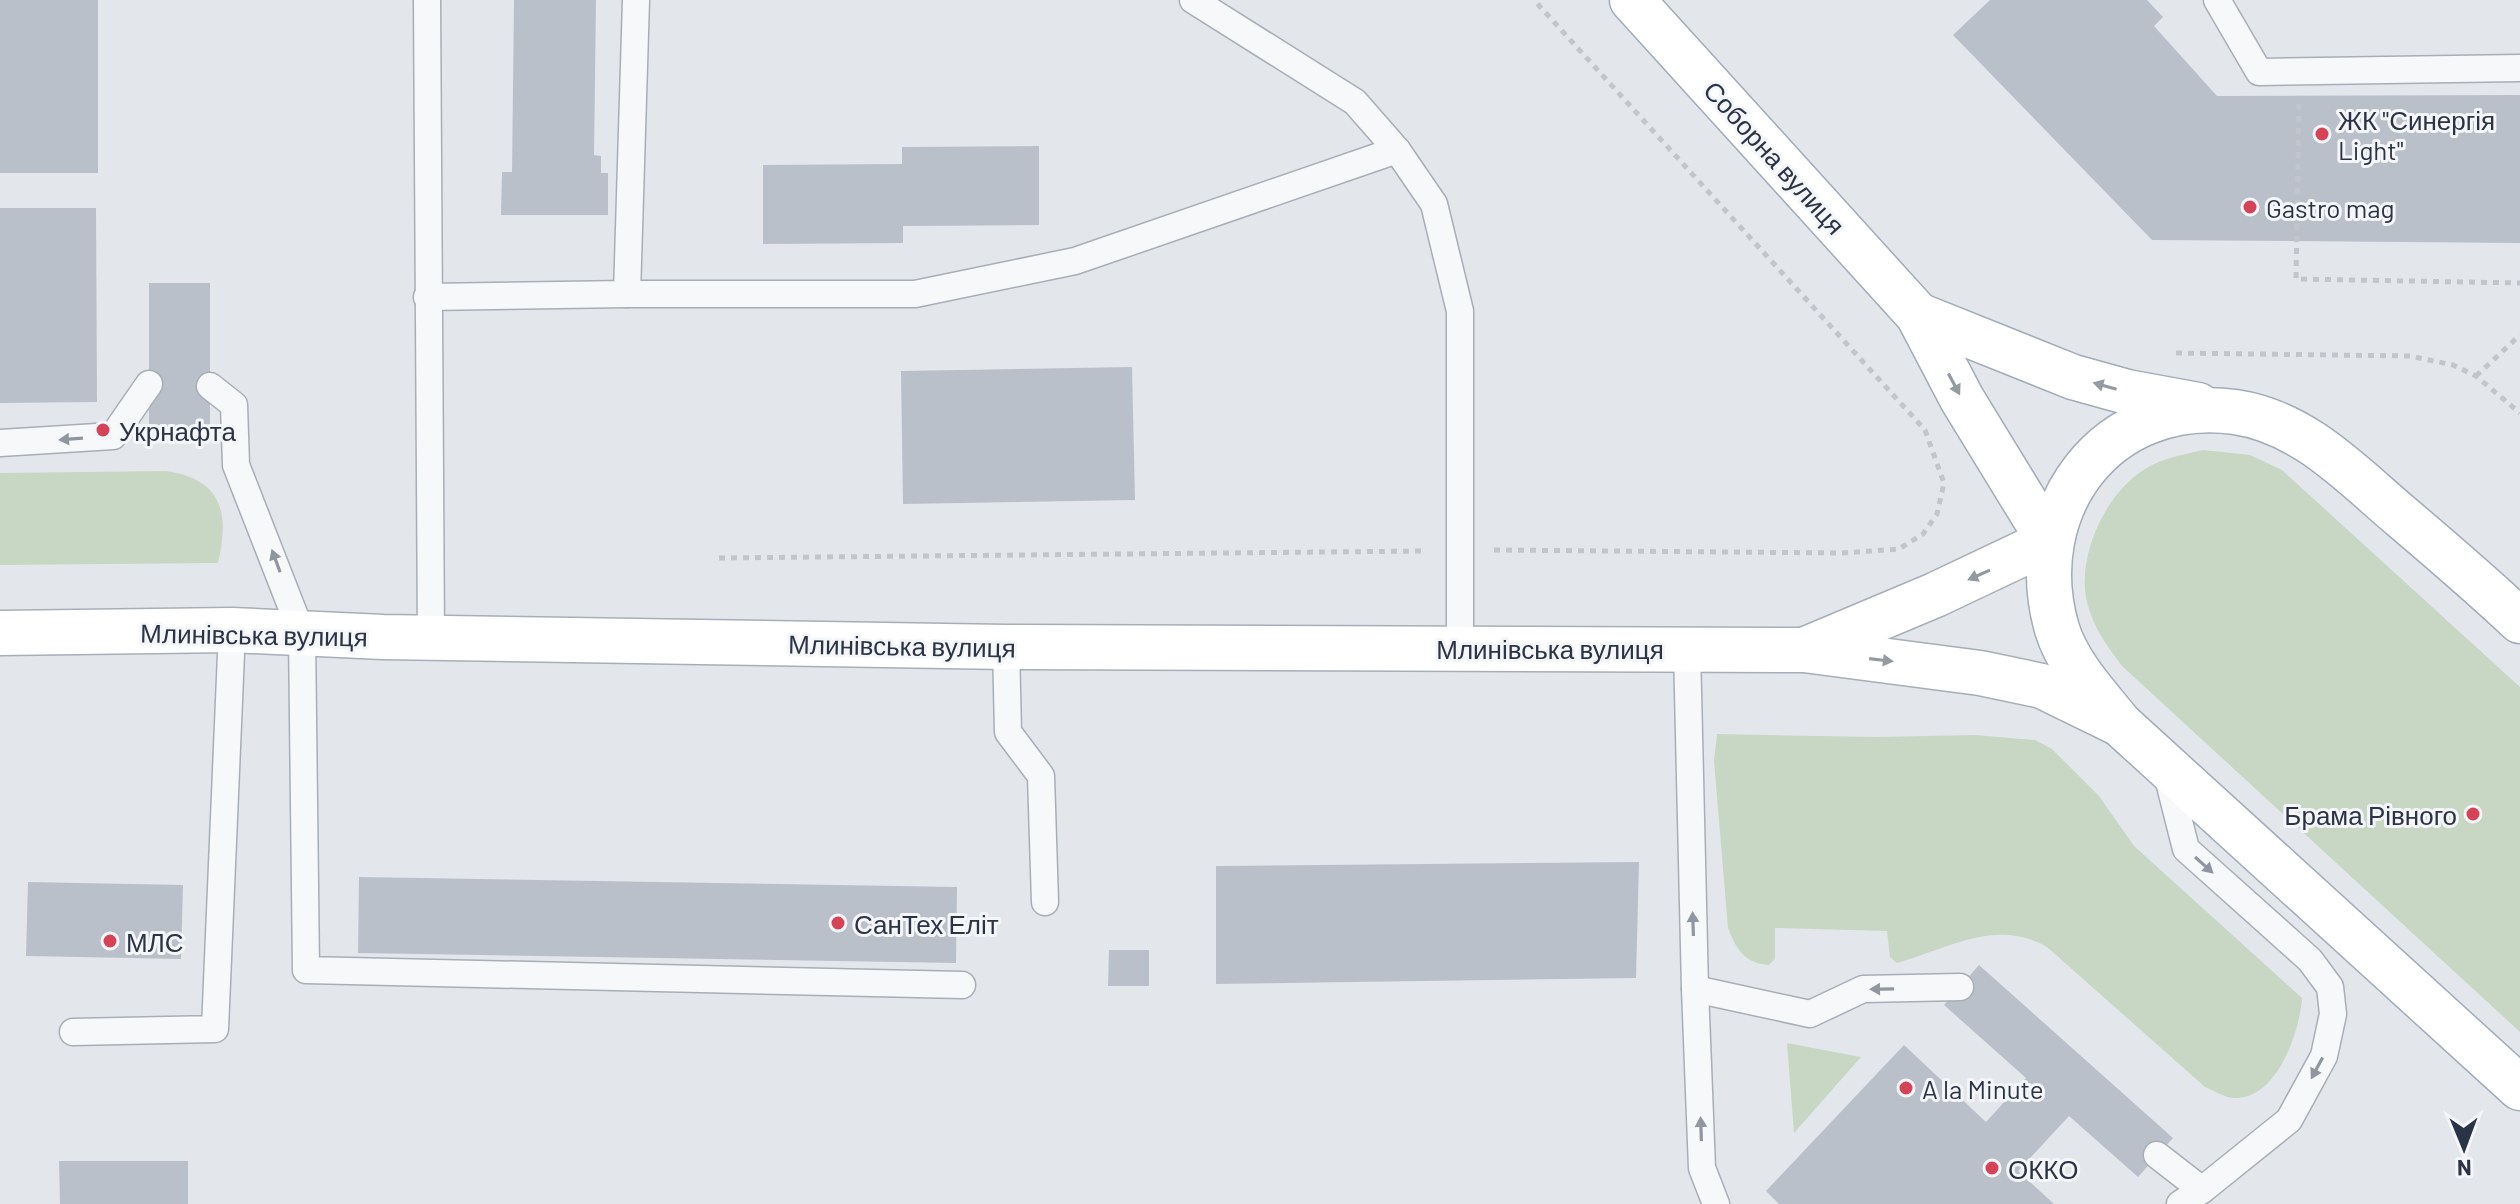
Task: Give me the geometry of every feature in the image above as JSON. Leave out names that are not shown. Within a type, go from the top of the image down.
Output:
[{"type":"main road","name":"Соборна вулиця","points":[[1632,0],[1918,315],[1962,399],[2049,541]]},
{"type":"main road","name":"Соборна вулиця","points":[[1918,315],[2073,377],[2127,392],[2236,412]]},
{"type":"main road","points":[[2520,621],[2504,586],[2332,454],[2288,429],[2236,412],[2180,413],[2125,431],[2087,462],[2063,501],[2049,541],[2049,595],[2058,632],[2075,666],[2120,724],[2166,770],[2520,1088]]},
{"type":"main road","name":"Млинівська вулиця","points":[[1804,650],[1935,595],[2049,541]]},
{"type":"main road","name":"Млинівська вулиця","points":[[0,633],[232,630],[302,634],[1006,647],[1804,650],[1966,671],[2042,686],[2120,724]]},
{"type":"lane","points":[[427,0],[431,636]]},
{"type":"lane","points":[[627,294],[636,0]]},
{"type":"lane","points":[[1193,0],[1355,102],[1397,150],[1434,204],[1460,311],[1460,647]]},
{"type":"lane","points":[[2217,0],[2259,72],[2520,68]]},
{"type":"lane","points":[[427,297],[915,294],[1075,261],[1397,150]]},
{"type":"lane","points":[[0,443],[113,436],[149,384]]},
{"type":"lane","points":[[210,386],[234,405],[236,465],[302,634],[306,970],[962,985]]},
{"type":"lane","points":[[73,1032],[215,1029],[232,630]]},
{"type":"lane","points":[[1006,647],[1008,732],[1041,776],[1045,902]]},
{"type":"lane","points":[[1687,649],[1702,1168],[1716,1204]]},
{"type":"lane","points":[[2157,1155],[2191,1197],[2289,1120],[2324,1056],[2333,1014],[2330,987],[2310,960],[2186,849],[2166,770]]},
{"type":"lane","points":[[1695,989],[1810,1014],[1863,989],[1960,987]]},
{"type":"path","points":[[719,558],[1462,550],[1842,553],[1899,549],[1923,534],[1937,514],[1944,483],[1925,430],[1534,0]]},
{"type":"path","points":[[2299,71],[2296,279],[2520,283]]},
{"type":"path","points":[[2476,376],[2520,335]]},
{"type":"path","points":[[2161,353],[2410,356],[2453,365],[2476,376],[2520,413]]},
{"type":"green space","points":[[2203,450],[2250,455],[2282,470],[2520,687],[2520,1032],[2122,666],[2097,628],[2087,602],[2086,566],[2090,547],[2106,510],[2131,480],[2145,469],[2166,459]]},
{"type":"green space","points":[[166,471],[199,482],[218,501],[223,529],[218,563],[0,565],[0,473]]},
{"type":"green space","points":[[1717,734],[1975,735],[2035,740],[2052,749],[2099,796],[2134,846],[2302,998],[2297,1028],[2283,1061],[2274,1076],[2249,1096],[2234,1098],[2219,1094],[2205,1087],[2047,947],[2010,935],[1973,938],[1897,963],[1890,957],[1887,931],[1775,928],[1775,959],[1769,965],[1747,958],[1738,949],[1728,928],[1714,761]]},
{"type":"green space","points":[[1787,1043],[1861,1057],[1794,1133]]},
{"type":"building","points":[[0,0],[98,0],[98,173],[0,173]]},
{"type":"building","points":[[514,0],[596,0],[594,155],[601,156],[601,173],[608,173],[608,215],[501,215],[502,172],[512,172]]},
{"type":"building","name":"ЖК \"Синергія Light\"","points":[[1990,0],[2147,0],[2163,17],[2154,26],[2217,96],[2520,95],[2520,243],[2152,240],[1953,35]]},
{"type":"building","points":[[1039,146],[1039,225],[903,226],[903,243],[763,244],[763,165],[902,164],[902,147]]},
{"type":"building","points":[[0,208],[96,208],[97,402],[0,403]]},
{"type":"building","points":[[149,283],[210,283],[210,430],[149,430]]},
{"type":"building","points":[[1132,367],[1135,500],[903,504],[901,371]]},
{"type":"building","points":[[1639,862],[1636,978],[1216,984],[1216,866]]},
{"type":"building","points":[[359,877],[957,887],[956,963],[358,953]]},
{"type":"building","points":[[28,882],[183,885],[181,959],[26,956]]},
{"type":"building","points":[[1109,950],[1149,950],[1149,986],[1108,986]]},
{"type":"building","points":[[1979,965],[2173,1138],[2138,1177],[2069,1116],[2018,1171],[2054,1204],[1779,1204],[1766,1191],[1904,1045],[1986,1122],[2026,1078],[1944,1005]]},
{"type":"building","points":[[59,1161],[188,1161],[188,1204],[60,1204]]},
{"type":"place","name":"ЖК \"Синергія Light\"","points":[[2322,134]]},
{"type":"place","name":"Gastro mag","points":[[2250,207]]},
{"type":"place","name":"Укрнафта","points":[[103,430]]},
{"type":"place","name":"Брама Рівного","points":[[2473,814]]},
{"type":"place","name":"СанТех Еліт","points":[[838,923]]},
{"type":"place","name":"МЛС","points":[[110,941]]},
{"type":"place","name":"A la Minute","points":[[1906,1088]]},
{"type":"place","name":"ОККО","points":[[1992,1168]]}]
